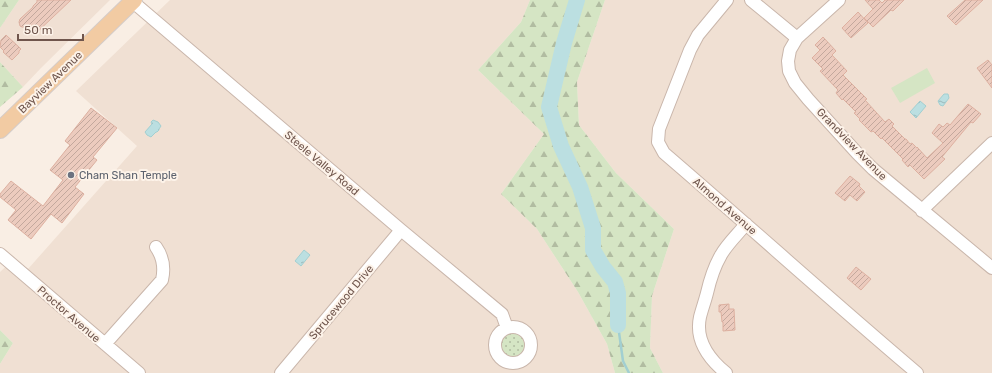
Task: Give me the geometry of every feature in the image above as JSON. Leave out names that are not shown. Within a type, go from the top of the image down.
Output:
[{"type":"main road","name":"Bayview Avenue","points":[[0,130],[133,1]]},
{"type":"street","name":"Almond Avenue","points":[[727,0],[698,35],[690,50],[659,129],[658,142],[664,153],[918,373]]},
{"type":"street","points":[[751,0],[797,38]]},
{"type":"street","name":"Grandview Avenue","points":[[839,0],[797,38],[790,50],[788,61],[789,71],[795,83],[873,169],[992,268]]},
{"type":"street","name":"Steele Valley Road","points":[[133,1],[401,230],[502,314],[507,328]]},
{"type":"street","points":[[922,211],[992,143]]},
{"type":"street","points":[[726,373],[717,366],[707,353],[701,341],[700,318],[714,268],[722,254],[746,224]]},
{"type":"street","name":"Sprucewood Drive","points":[[281,373],[401,230]]},
{"type":"street","points":[[105,344],[162,280],[164,273],[163,262],[161,254],[156,246]]},
{"type":"street","name":"Proctor Avenue","points":[[0,254],[139,373]]},
{"type":"shaded area","points":[[19,0],[110,0],[23,87],[0,62],[0,28]]},
{"type":"shaded area","points":[[170,0],[530,0],[521,22],[478,70],[544,134],[501,194],[537,229],[578,292],[607,344],[615,373],[0,373],[0,364],[13,343],[0,330],[0,272],[14,259],[28,269],[137,146],[76,91]]},
{"type":"shaded area","points":[[605,0],[992,0],[992,373],[663,373],[650,348],[652,296],[674,229],[616,173],[579,125],[577,82]]},
{"type":"green space","points":[[0,0],[19,0],[0,28]]},
{"type":"green space","points":[[530,0],[605,0],[577,82],[579,125],[616,173],[674,229],[652,296],[650,348],[663,373],[615,373],[607,344],[578,292],[537,229],[501,194],[544,134],[478,70],[521,22]]},
{"type":"green space","points":[[0,62],[23,87],[0,107]]},
{"type":"green space","points":[[927,68],[935,83],[900,103],[891,88]]},
{"type":"green space","points":[[0,330],[13,343],[0,364]]},
{"type":"green space","points":[[512,332],[521,336],[525,345],[521,354],[512,358],[503,354],[499,345],[503,336]]},
{"type":"water","points":[[944,94],[948,94],[949,98],[943,106],[940,105],[938,101]]},
{"type":"water","points":[[920,101],[926,106],[916,118],[910,112]]},
{"type":"water","points":[[153,120],[158,122],[161,126],[159,130],[151,137],[145,132],[152,124],[151,122]]},
{"type":"water","points":[[304,250],[310,255],[301,266],[295,261]]},
{"type":"building","points":[[37,0],[71,0],[34,35],[27,27],[20,26],[19,22],[20,19],[33,7]]},
{"type":"building","points":[[865,0],[879,0],[882,3],[885,0],[904,0],[873,27],[864,18],[873,9]]},
{"type":"building","points":[[965,0],[983,0],[956,25],[947,16]]},
{"type":"building","points":[[858,12],[868,23],[851,38],[842,28]]},
{"type":"building","points":[[6,35],[21,49],[12,60],[0,47],[1,40]]},
{"type":"building","points":[[823,37],[836,51],[832,55],[847,71],[843,75],[867,99],[865,100],[885,122],[889,119],[894,124],[892,126],[910,144],[912,143],[917,147],[927,158],[943,143],[932,133],[939,124],[943,127],[947,123],[950,125],[968,104],[981,114],[973,123],[971,122],[942,157],[945,159],[924,179],[910,165],[908,167],[902,160],[903,159],[882,138],[881,139],[873,131],[871,132],[859,120],[860,119],[854,113],[856,112],[843,99],[842,100],[836,93],[838,90],[820,71],[823,69],[812,58],[820,50],[815,45]]},
{"type":"building","points":[[988,60],[992,65],[992,88],[977,68]]},
{"type":"building","name":"Cham Shan Temple","points":[[91,108],[117,128],[93,157],[97,160],[75,187],[84,194],[62,223],[51,214],[31,239],[8,220],[16,210],[0,197],[0,194],[11,181],[43,206],[63,180],[50,170],[70,145],[65,141]]},
{"type":"building","points":[[850,176],[860,184],[859,186],[865,192],[857,201],[850,195],[845,201],[835,193]]},
{"type":"building","points":[[856,267],[871,279],[861,290],[847,278]]},
{"type":"building","points":[[729,304],[729,309],[734,309],[735,330],[723,331],[723,322],[721,312],[719,312],[719,305]]},
{"type":"waterway","points":[[577,0],[564,43],[549,107],[561,146],[580,187],[593,228],[593,250],[603,267],[615,282],[618,293],[618,325]]},
{"type":"waterway","points":[[618,325],[623,361],[629,373]]},
{"type":"place","name":"Cham Shan Temple","points":[[71,175]]}]
